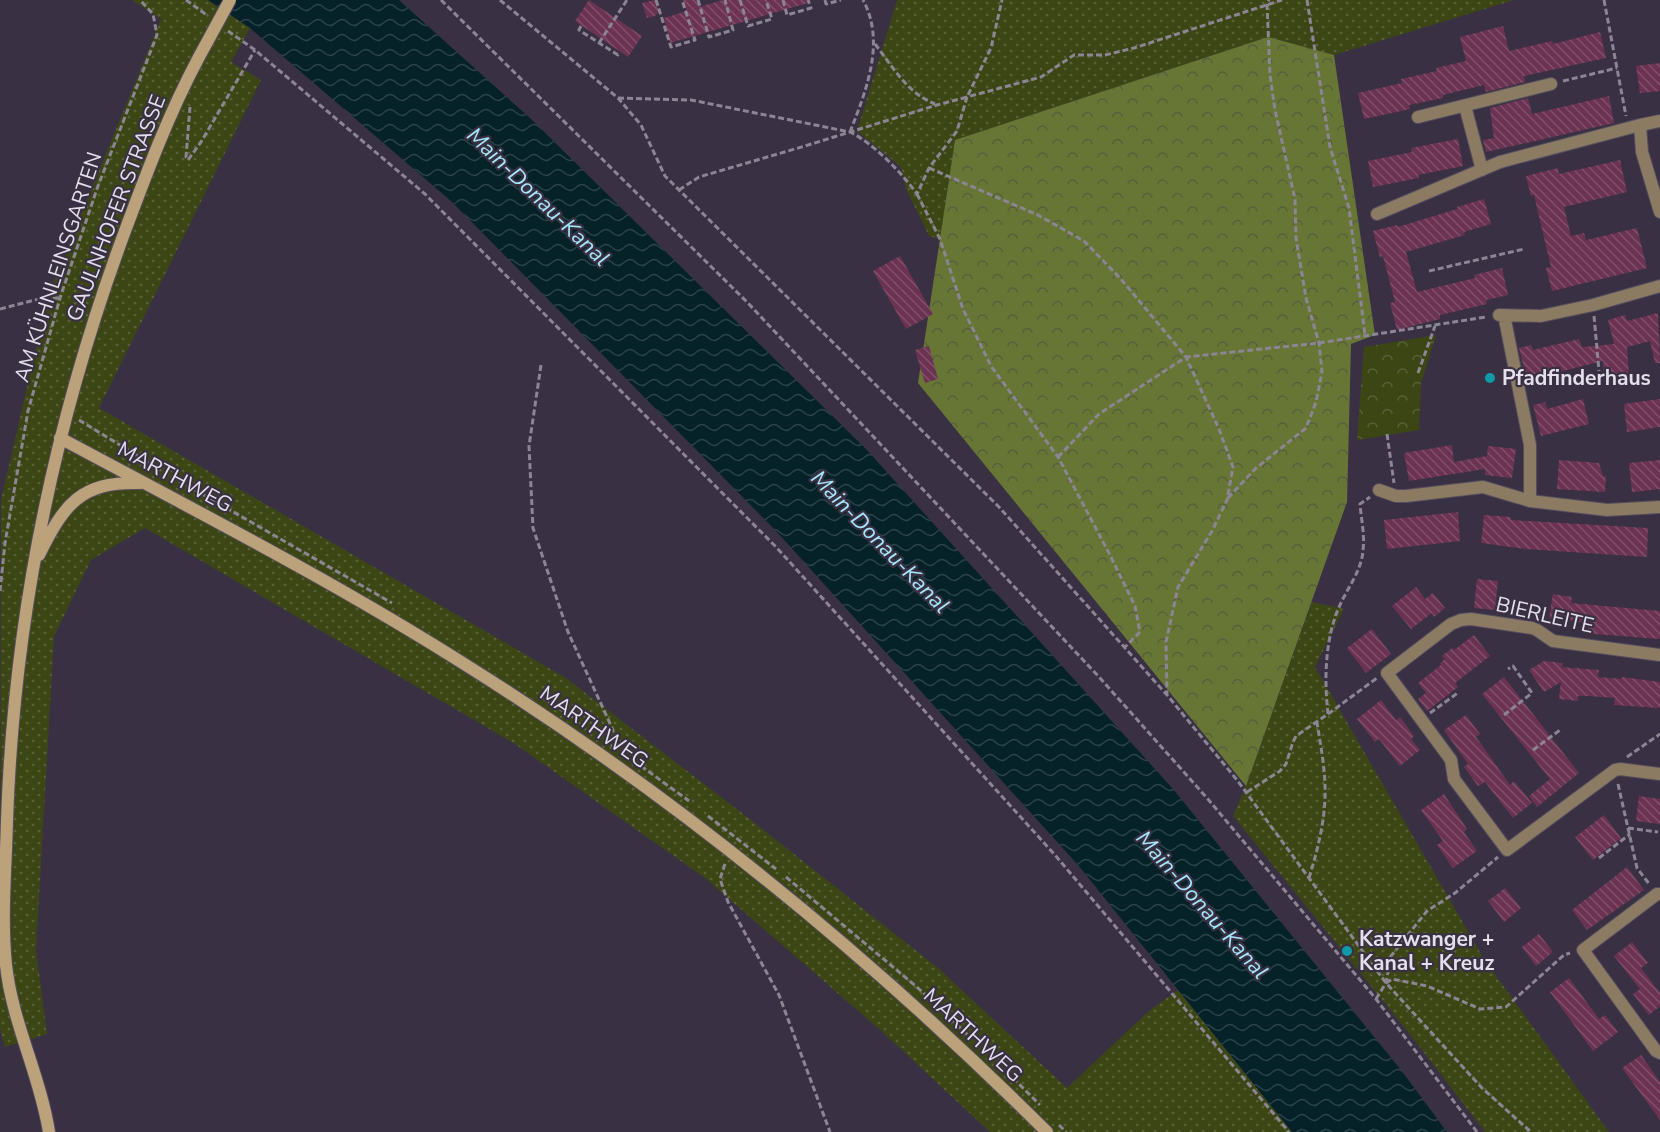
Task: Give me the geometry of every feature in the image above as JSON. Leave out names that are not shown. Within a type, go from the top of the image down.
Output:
[{"type":"main road","name":"GAULNHOFER STRASSE","points":[[49,1132],[39,1084],[11,996],[5,952],[12,737],[20,649],[32,569],[66,412],[96,313],[142,184],[176,101],[230,0]]},
{"type":"main road","name":"MARTHWEG","points":[[60,438],[319,578],[467,666],[597,753],[729,850],[818,921],[916,1006],[1047,1132]]},
{"type":"main road","points":[[32,569],[60,516],[80,495],[106,485],[145,483]]},
{"type":"street","points":[[1418,117],[1551,84]]},
{"type":"street","points":[[1465,106],[1482,170]]},
{"type":"street","points":[[1377,214],[1500,162],[1660,121]]},
{"type":"street","points":[[1640,125],[1642,152],[1660,212]]},
{"type":"street","points":[[1530,501],[1530,446],[1502,315],[1542,316],[1593,305],[1660,286]]},
{"type":"street","points":[[1378,490],[1396,496],[1483,488],[1530,501],[1607,510],[1660,507]]},
{"type":"street","name":"BIERLEITE","points":[[1387,673],[1451,624],[1471,619],[1532,628],[1553,641],[1660,655]]},
{"type":"street","points":[[1387,673],[1451,760],[1455,779],[1507,850],[1618,770],[1660,774]]},
{"type":"street","points":[[1658,894],[1583,950],[1656,1051],[1660,1053]]},
{"type":"path","name":"AM KÜHNLEINSGARTEN","points":[[0,591],[5,543],[28,411],[60,298],[98,186],[157,35],[153,14],[140,0]]},
{"type":"path","points":[[186,0],[212,19]]},
{"type":"path","points":[[441,0],[747,302],[1092,670],[1207,798],[1376,999],[1477,1132]]},
{"type":"path","points":[[500,0],[618,98],[641,125],[665,176],[999,507],[1167,695],[1246,792],[1386,982],[1482,1088],[1531,1132]]},
{"type":"path","points":[[599,43],[627,0]]},
{"type":"path","points":[[656,0],[671,47],[695,40],[682,0]]},
{"type":"path","points":[[698,0],[709,37],[733,30],[725,0]]},
{"type":"path","points":[[740,0],[748,26],[772,19],[766,0]]},
{"type":"path","points":[[783,0],[787,15],[811,8],[808,0]]},
{"type":"path","points":[[825,0],[826,4],[841,0]]},
{"type":"path","points":[[850,132],[871,66],[874,43],[870,15],[863,0]]},
{"type":"path","points":[[916,194],[929,168],[957,131],[967,97],[991,48],[1002,0]]},
{"type":"path","points":[[679,190],[699,177],[937,105],[1041,77],[1074,55],[1104,55],[1134,48],[1203,27],[1268,2],[1282,0]]},
{"type":"path","points":[[1307,0],[1330,147],[1349,208],[1365,335]]},
{"type":"path","points":[[1604,0],[1625,106]]},
{"type":"path","points":[[1227,500],[1255,469],[1306,428],[1316,402],[1322,372],[1296,238],[1295,199],[1275,110],[1270,75],[1268,2]]},
{"type":"path","points":[[220,25],[255,50],[425,194],[777,548],[1055,855],[1289,1132]]},
{"type":"path","points":[[581,26],[579,30],[585,31],[618,55],[620,52]]},
{"type":"path","points":[[874,43],[911,90],[922,99],[937,105]]},
{"type":"path","points":[[190,103],[186,157],[188,160],[255,50]]},
{"type":"path","points":[[1551,84],[1617,68]]},
{"type":"path","points":[[618,98],[691,100],[850,132],[862,138],[908,181],[940,238],[963,309],[992,366],[1058,457],[1135,606],[1140,632],[1124,648]]},
{"type":"path","points":[[929,168],[1038,215],[1084,241],[1120,278],[1186,357],[1219,429],[1233,467],[1227,500],[1212,531],[1178,587],[1166,642],[1167,695]]},
{"type":"path","points":[[1429,271],[1524,249]]},
{"type":"path","points":[[0,309],[35,300],[60,298]]},
{"type":"path","points":[[1593,305],[1599,371]]},
{"type":"path","points":[[1058,457],[1099,414],[1186,357],[1318,343],[1502,315]]},
{"type":"path","points":[[1418,373],[1435,326]]},
{"type":"path","points":[[541,365],[529,446],[533,528],[568,632],[613,730]]},
{"type":"path","points":[[66,412],[169,475]]},
{"type":"path","points":[[1387,434],[1396,496]]},
{"type":"path","points":[[1328,714],[1327,657],[1332,627],[1339,606],[1359,568],[1364,550],[1360,504],[1378,490]]},
{"type":"path","points":[[1504,715],[1532,693],[1512,666],[1508,669]]},
{"type":"path","points":[[1246,792],[1280,771],[1286,764],[1296,736],[1387,673]]},
{"type":"path","points":[[1421,720],[1459,692]]},
{"type":"path","points":[[1309,879],[1321,830],[1325,797],[1323,759],[1317,723]]},
{"type":"path","points":[[1533,750],[1560,729]]},
{"type":"path","points":[[1658,894],[1638,868],[1618,770],[1626,758],[1660,734]]},
{"type":"path","points":[[1628,828],[1658,832]]},
{"type":"path","points":[[1599,858],[1630,834]]},
{"type":"path","points":[[729,850],[720,879],[728,902],[779,994],[830,1132]]},
{"type":"path","points":[[1376,999],[1386,982],[1391,956],[1427,911],[1455,893],[1507,850]]},
{"type":"path","points":[[1386,982],[1392,979],[1427,986],[1480,1009],[1506,1007],[1564,955],[1583,950]]},
{"type":"green space","points":[[132,0],[208,0],[250,28],[231,62],[261,80],[99,408],[566,678],[938,968],[1067,1088],[1149,1011],[1178,990],[1292,1132],[990,1132],[878,1028],[705,878],[515,744],[145,528],[91,560],[54,636],[36,950],[47,1034],[5,1047],[0,1029],[1,500],[48,296],[161,19]]},
{"type":"green space","points":[[897,0],[1514,0],[1334,55],[1268,37],[955,140],[940,239],[929,236],[906,189],[901,167],[857,131]]},
{"type":"green space","points":[[1268,37],[1334,55],[1375,335],[1351,344],[1347,502],[1246,786],[918,383],[955,140]]},
{"type":"green space","points":[[1436,335],[1421,384],[1419,430],[1357,440],[1364,347]]},
{"type":"green space","points":[[1312,602],[1344,609],[1315,667],[1484,959],[1609,1132],[1485,1132],[1409,1033],[1233,816],[1246,786]]},
{"type":"water","name":"Main-Donau-Kanal","points":[[208,0],[399,0],[531,119],[866,449],[1173,789],[1401,1070],[1447,1132],[1292,1132],[1078,865],[776,531],[452,202],[250,28]]},
{"type":"building","points":[[589,0],[642,36],[628,57],[575,21]]},
{"type":"building","points":[[655,0],[659,11],[655,16],[647,18],[642,3]]},
{"type":"building","points":[[683,0],[697,0],[699,7],[723,0],[807,0],[808,3],[670,43],[664,18],[687,11]]},
{"type":"building","points":[[1503,26],[1509,51],[1552,41],[1553,44],[1600,32],[1606,58],[1524,76],[1525,82],[1486,92],[1484,85],[1443,95],[1443,98],[1409,105],[1410,109],[1364,119],[1358,93],[1402,83],[1401,79],[1437,71],[1436,68],[1466,61],[1460,37]]},
{"type":"building","points":[[1660,63],[1660,91],[1640,93],[1636,66]]},
{"type":"building","points":[[1609,96],[1614,123],[1486,152],[1483,140],[1494,138],[1490,108],[1528,98],[1532,114]]},
{"type":"building","points":[[1458,139],[1463,166],[1373,187],[1368,161],[1412,152],[1411,148]]},
{"type":"building","points":[[1620,160],[1627,192],[1564,207],[1571,236],[1584,233],[1586,240],[1637,228],[1647,268],[1552,291],[1546,268],[1551,267],[1534,195],[1531,196],[1526,176],[1558,168],[1559,174]]},
{"type":"building","points":[[1484,199],[1491,224],[1464,232],[1465,235],[1406,252],[1417,292],[1475,278],[1474,275],[1502,268],[1508,295],[1486,300],[1487,304],[1440,315],[1440,319],[1397,330],[1390,303],[1395,302],[1383,256],[1380,257],[1373,231],[1397,225],[1398,227]]},
{"type":"building","points":[[900,256],[933,314],[906,329],[873,271]]},
{"type":"building","points":[[1658,313],[1660,363],[1655,363],[1650,341],[1627,347],[1629,375],[1604,377],[1603,361],[1527,380],[1519,348],[1531,345],[1533,350],[1579,339],[1582,347],[1614,344],[1608,320],[1625,315],[1627,321]]},
{"type":"building","points":[[929,346],[938,379],[925,383],[915,350]]},
{"type":"building","points":[[1583,399],[1589,424],[1541,436],[1533,405],[1545,402],[1547,409]]},
{"type":"building","points":[[1660,399],[1660,427],[1627,432],[1624,404]]},
{"type":"building","points":[[1452,445],[1454,462],[1487,456],[1488,446],[1516,449],[1512,478],[1485,475],[1485,469],[1409,481],[1404,453]]},
{"type":"building","points":[[1559,460],[1599,463],[1603,476],[1606,476],[1605,492],[1557,489]]},
{"type":"building","points":[[1660,460],[1660,489],[1632,492],[1629,463]]},
{"type":"building","points":[[1458,512],[1460,541],[1387,549],[1384,520]]},
{"type":"building","points":[[1484,515],[1511,517],[1511,520],[1648,528],[1647,557],[1526,549],[1481,543]]},
{"type":"building","points":[[1477,579],[1498,581],[1495,610],[1474,608]]},
{"type":"building","points":[[1416,587],[1425,599],[1433,593],[1445,608],[1434,617],[1432,613],[1411,629],[1392,606]]},
{"type":"building","points":[[1553,594],[1572,597],[1571,603],[1660,611],[1660,639],[1593,634],[1593,632],[1585,631],[1586,623],[1549,618]]},
{"type":"building","points":[[1372,629],[1391,654],[1366,673],[1347,648]]},
{"type":"building","points":[[1474,635],[1490,656],[1455,683],[1458,687],[1427,711],[1418,699],[1426,693],[1418,683],[1441,665],[1440,663],[1445,659],[1442,656]]},
{"type":"building","points":[[1544,661],[1563,663],[1562,667],[1599,670],[1598,677],[1622,679],[1622,677],[1660,682],[1660,708],[1614,705],[1615,698],[1578,696],[1578,701],[1559,699],[1561,682],[1544,692],[1529,670]]},
{"type":"building","points":[[1504,677],[1579,773],[1537,807],[1529,796],[1550,779],[1482,694]]},
{"type":"building","points":[[1381,700],[1396,720],[1400,717],[1414,736],[1411,739],[1420,750],[1400,766],[1379,739],[1375,742],[1357,719]]},
{"type":"building","points":[[1466,715],[1480,734],[1476,737],[1510,785],[1514,781],[1532,803],[1513,818],[1485,782],[1478,786],[1464,767],[1468,764],[1444,730]]},
{"type":"building","points":[[1444,794],[1467,829],[1464,832],[1477,851],[1453,868],[1437,845],[1443,841],[1421,810]]},
{"type":"building","points":[[1639,796],[1660,799],[1660,824],[1636,821]]},
{"type":"building","points":[[1604,815],[1621,838],[1593,860],[1575,837]]},
{"type":"building","points":[[1627,867],[1644,890],[1587,930],[1572,910]]},
{"type":"building","points":[[1505,888],[1521,908],[1504,922],[1488,901]]},
{"type":"building","points":[[1539,934],[1553,952],[1536,966],[1522,947]]},
{"type":"building","points":[[1632,942],[1648,963],[1641,968],[1660,993],[1660,1006],[1649,1015],[1633,994],[1640,989],[1614,956]]},
{"type":"building","points":[[1569,978],[1599,1019],[1605,1015],[1618,1032],[1593,1051],[1550,992]]},
{"type":"building","points":[[1641,1055],[1660,1082],[1660,1120],[1622,1068]]},
{"type":"place","name":"Pfadfinderhaus","points":[[1490,378]]},
{"type":"place","name":"Katzwanger + Kanal + Kreuz","points":[[1347,951]]}]
